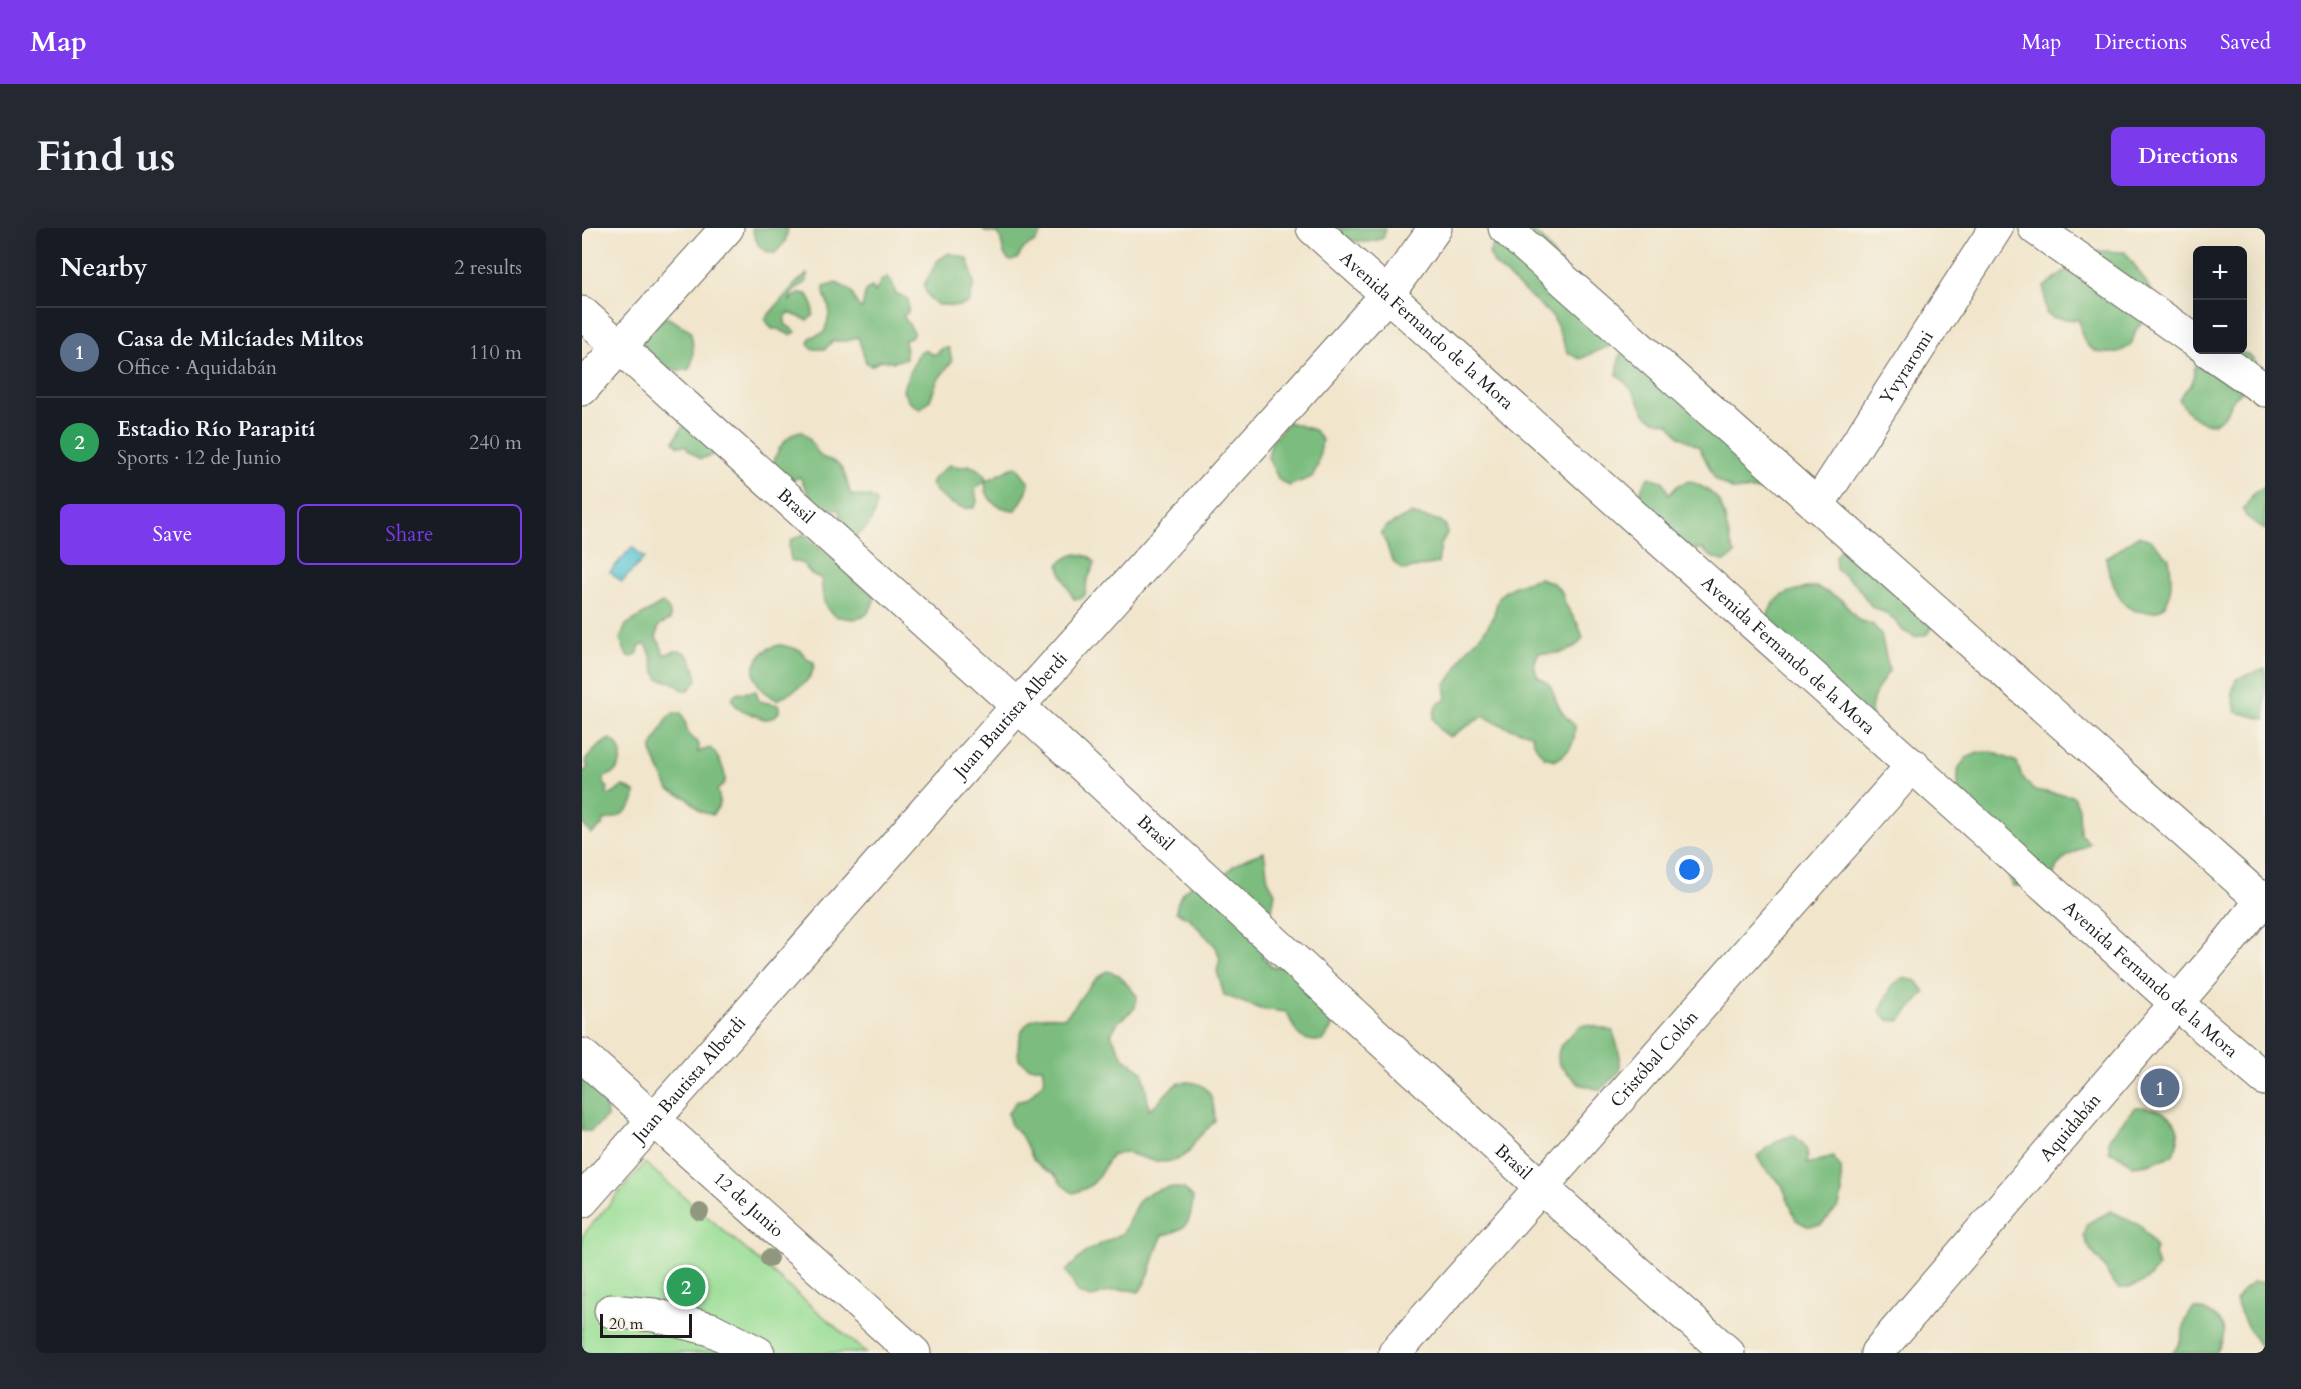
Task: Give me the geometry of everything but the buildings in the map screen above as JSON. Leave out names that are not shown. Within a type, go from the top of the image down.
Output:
[{"type":"street","points":[[582,389],[727,228]]},
{"type":"street","name":"Avenida Fernando de la Mora","points":[[1313,228],[2176,1003],[2265,1079]]},
{"type":"street","name":"Juan Bautista Alberdi","points":[[582,1201],[1018,706],[1387,295],[1435,228]]},
{"type":"street","points":[[1505,228],[2264,900]]},
{"type":"street","name":"Yvyraromi","points":[[1817,506],[1996,228]]},
{"type":"street","points":[[2035,228],[2193,339]]},
{"type":"street","name":"Brasil","points":[[582,313],[1018,706],[1540,1186],[1728,1353]]},
{"type":"street","points":[[2213,354],[2265,390]]},
{"type":"street","name":"Cristóbal Colón","points":[[1395,1353],[1913,765]]},
{"type":"street","name":"Aquidabán","points":[[1877,1353],[2264,900]]},
{"type":"street","name":"12 de Junio","points":[[582,1056],[914,1353]]},
{"type":"street","points":[[611,1311],[654,1314],[711,1329],[758,1353]]},
{"type":"green space","points":[[752,228],[788,228],[785,242],[775,253],[762,249]]},
{"type":"green space","points":[[983,228],[1045,228],[1035,242],[1024,248],[1017,259],[1010,261],[1004,255],[998,233],[985,232]]},
{"type":"green space","points":[[1329,228],[1386,228],[1383,238],[1361,242],[1348,239]]},
{"type":"green space","points":[[1531,231],[1542,238],[1614,344],[1580,359],[1568,353],[1553,317],[1495,265],[1489,254],[1492,246],[1500,237],[1505,234]]},
{"type":"green space","points":[[2098,251],[2125,252],[2152,295],[2147,317],[2137,328],[2132,343],[2125,349],[2113,353],[2100,352],[2089,347],[2080,329],[2079,320],[2054,318],[2046,313],[2044,287],[2076,262]]},
{"type":"green space","points":[[949,253],[968,259],[974,284],[969,303],[963,305],[938,305],[928,296],[924,285],[938,260]]},
{"type":"green space","points":[[807,274],[807,281],[792,293],[790,301],[800,294],[808,295],[812,304],[813,316],[807,320],[789,313],[785,317],[785,324],[796,332],[790,335],[778,329],[772,329],[765,319],[796,283]]},
{"type":"green space","points":[[887,277],[892,282],[896,294],[908,299],[908,312],[903,316],[914,332],[911,338],[905,340],[906,358],[894,362],[881,360],[871,366],[866,362],[858,337],[846,341],[833,341],[825,349],[812,349],[808,343],[811,337],[824,333],[829,317],[824,287],[836,283],[846,288],[862,309],[866,290],[872,287],[875,292],[881,281]]},
{"type":"green space","points":[[666,317],[690,330],[693,355],[689,369],[670,369],[642,351],[642,339]]},
{"type":"green space","points":[[1645,346],[1773,477],[1764,490],[1733,490],[1715,479],[1699,447],[1679,436],[1669,423],[1653,419],[1644,412],[1631,389],[1617,375],[1620,354]]},
{"type":"green space","points":[[942,348],[949,348],[952,361],[937,381],[930,400],[920,409],[909,402],[903,391],[905,382],[919,352],[926,350],[931,354],[937,354]]},
{"type":"green space","points":[[2219,354],[2245,354],[2250,356],[2261,372],[2238,395],[2225,415],[2218,421],[2205,423],[2187,411],[2179,399],[2192,382],[2196,366]]},
{"type":"green space","points":[[1288,422],[1314,430],[1322,440],[1318,465],[1312,477],[1289,486],[1279,480],[1268,458],[1271,443]]},
{"type":"green space","points":[[687,425],[716,450],[713,455],[701,459],[685,446],[678,446],[674,441],[681,428]]},
{"type":"green space","points":[[801,431],[820,455],[836,462],[841,467],[851,495],[870,497],[876,501],[875,512],[870,522],[854,537],[843,531],[839,510],[821,508],[811,499],[800,477],[789,481],[773,465],[783,444],[791,435]]},
{"type":"green space","points":[[949,465],[962,467],[968,465],[975,468],[982,472],[986,481],[1016,466],[1029,482],[1026,494],[1016,510],[1003,508],[990,499],[985,481],[975,489],[977,502],[974,508],[955,505],[944,498],[931,484],[934,478]]},
{"type":"green space","points":[[1649,477],[1663,481],[1669,495],[1678,485],[1690,481],[1714,495],[1723,511],[1735,554],[1725,562],[1712,557],[1702,549],[1692,550],[1652,516],[1641,501],[1640,494]]},
{"type":"green space","points":[[2265,486],[2265,530],[2246,516],[2243,510],[2254,493]]},
{"type":"green space","points":[[1410,514],[1441,521],[1446,526],[1447,533],[1441,544],[1438,563],[1404,570],[1391,558],[1381,533],[1386,527]]},
{"type":"green space","points":[[804,534],[850,574],[852,580],[875,594],[870,610],[863,617],[853,619],[838,617],[830,612],[824,601],[822,579],[811,574],[803,564],[791,560],[789,547],[791,540]]},
{"type":"green space","points":[[2138,536],[2151,540],[2169,558],[2170,593],[2163,608],[2156,611],[2137,611],[2124,604],[2107,562],[2106,557]]},
{"type":"green space","points":[[1870,538],[1882,540],[1891,550],[1935,623],[1927,634],[1915,637],[1903,631],[1884,612],[1872,607],[1856,585],[1836,569],[1835,556],[1844,546]]},
{"type":"green space","points":[[1077,554],[1090,557],[1095,563],[1087,581],[1085,595],[1080,599],[1074,599],[1062,576],[1059,563]]},
{"type":"green space","points":[[1539,578],[1553,583],[1562,592],[1565,604],[1579,626],[1583,638],[1574,647],[1564,652],[1539,653],[1534,664],[1537,676],[1551,686],[1560,710],[1575,726],[1571,746],[1556,760],[1544,757],[1536,747],[1531,734],[1506,727],[1483,716],[1450,737],[1439,729],[1433,718],[1436,706],[1447,698],[1445,685],[1467,650],[1489,625],[1501,595],[1514,586]]},
{"type":"green space","points":[[1816,587],[1841,599],[1858,620],[1872,624],[1881,634],[1889,671],[1873,699],[1871,718],[1838,714],[1819,704],[1812,697],[1766,623],[1768,614],[1777,600],[1790,592]]},
{"type":"green space","points":[[662,603],[669,610],[670,620],[659,625],[656,638],[664,655],[679,651],[688,655],[694,666],[697,680],[689,690],[683,690],[672,682],[659,679],[645,644],[639,647],[638,653],[632,657],[627,656],[620,639],[626,625]]},
{"type":"green space","points":[[781,645],[800,650],[808,660],[814,662],[807,681],[777,700],[757,683],[754,674],[760,656],[769,649]]},
{"type":"green space","points":[[2265,668],[2265,719],[2236,712],[2232,693],[2236,679]]},
{"type":"green space","points":[[756,691],[759,701],[779,705],[779,712],[775,716],[768,719],[757,717],[739,708],[732,698],[736,694]]},
{"type":"green space","points":[[674,713],[681,713],[683,716],[690,735],[699,745],[698,752],[710,748],[723,768],[725,782],[717,791],[719,804],[712,815],[700,811],[687,798],[669,790],[652,754],[652,747],[668,717]]},
{"type":"green space","points":[[611,739],[619,749],[621,761],[615,771],[604,777],[604,784],[608,788],[606,794],[613,794],[623,786],[635,792],[635,798],[625,812],[615,818],[604,820],[602,826],[591,834],[582,823],[582,771],[584,772],[588,767],[585,761],[590,755]]},
{"type":"green space","points":[[1992,752],[2017,762],[2021,775],[2033,790],[2073,796],[2079,808],[2080,834],[2090,843],[2066,857],[2057,866],[2052,878],[2040,884],[2013,886],[2002,861],[1958,796],[1958,769],[1966,758],[1978,753]]},
{"type":"green space","points":[[1264,852],[1268,880],[1275,893],[1268,933],[1261,944],[1263,957],[1272,967],[1285,966],[1335,1016],[1331,1029],[1323,1041],[1308,1040],[1299,1035],[1287,1012],[1260,1009],[1224,995],[1217,971],[1220,959],[1216,947],[1189,918],[1176,912],[1181,895],[1191,886],[1222,878],[1236,864]]},
{"type":"green space","points":[[1107,971],[1119,975],[1137,996],[1135,1008],[1118,1022],[1111,1034],[1123,1057],[1143,1072],[1149,1109],[1177,1084],[1193,1083],[1201,1085],[1209,1093],[1213,1103],[1215,1121],[1196,1140],[1189,1152],[1177,1160],[1164,1162],[1150,1160],[1124,1152],[1111,1156],[1093,1183],[1073,1193],[1062,1185],[1054,1174],[1042,1168],[1033,1159],[1021,1135],[1011,1126],[1008,1113],[1016,1102],[1028,1099],[1045,1080],[1042,1067],[1029,1067],[1019,1059],[1019,1039],[1024,1027],[1034,1019],[1065,1017],[1094,981]]},
{"type":"green space","points":[[1902,978],[1917,981],[1925,992],[1900,1021],[1888,1020],[1880,1011],[1892,986]]},
{"type":"green space","points":[[1581,1025],[1613,1031],[1620,1056],[1620,1071],[1600,1090],[1579,1084],[1559,1064],[1561,1046]]},
{"type":"green space","points":[[582,1041],[605,1090],[607,1117],[591,1131],[582,1131]]},
{"type":"green space","points":[[2135,1107],[2156,1110],[2172,1119],[2178,1135],[2172,1156],[2133,1166],[2121,1156],[2109,1151],[2109,1138]]},
{"type":"green space","points":[[1793,1135],[1805,1147],[1808,1154],[1807,1164],[1833,1157],[1841,1168],[1842,1193],[1839,1206],[1821,1225],[1807,1226],[1796,1220],[1782,1185],[1764,1168],[1757,1156],[1779,1140]]},
{"type":"green space","points":[[645,1163],[866,1353],[582,1353],[582,1236]]},
{"type":"green space","points":[[1169,1187],[1184,1189],[1193,1198],[1191,1213],[1187,1224],[1163,1235],[1147,1278],[1139,1292],[1115,1290],[1091,1298],[1078,1293],[1066,1271],[1087,1251],[1123,1233],[1142,1198]]},
{"type":"green space","points":[[2111,1211],[2141,1226],[2156,1248],[2154,1255],[2158,1266],[2147,1280],[2131,1287],[2119,1288],[2117,1286],[2091,1251],[2084,1236],[2088,1223]]},
{"type":"green space","points":[[2254,1282],[2265,1282],[2265,1351],[2248,1327],[2236,1300],[2243,1290]]},
{"type":"green space","points":[[2194,1308],[2212,1314],[2222,1323],[2221,1344],[2216,1353],[2172,1353],[2180,1342],[2186,1320]]},
{"type":"water","points":[[632,547],[644,558],[622,582],[610,572]]},
{"type":"place","name":"Casa de Milcíades Miltos","points":[[2160,1088]]},
{"type":"place","name":"Estadio Río Parapití","points":[[686,1287]]}]
